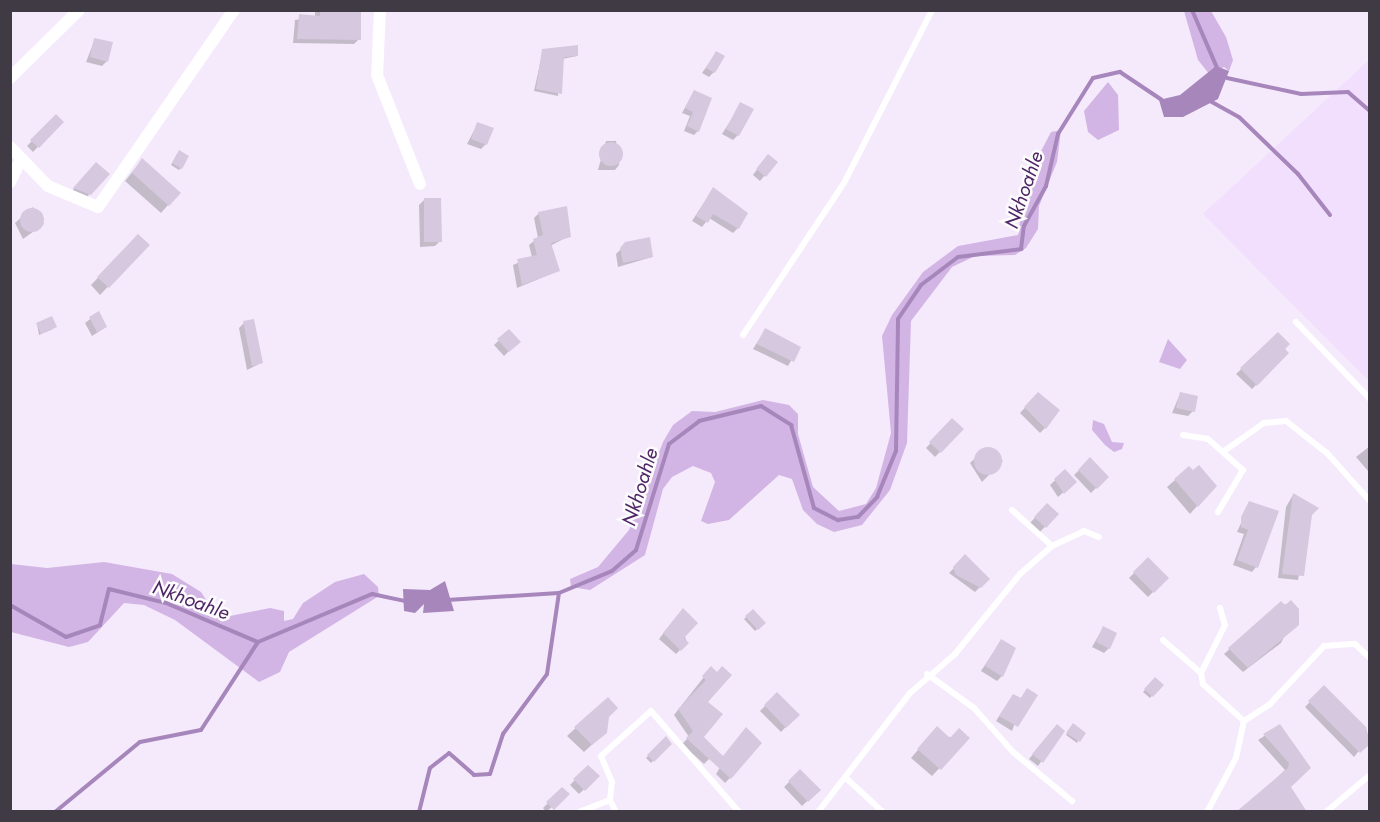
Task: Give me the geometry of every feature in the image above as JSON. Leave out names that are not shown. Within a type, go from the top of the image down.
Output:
[{"type":"street","points":[[10,78],[79,10]]},
{"type":"street","points":[[10,147],[48,186],[98,207],[234,10]]},
{"type":"street","points":[[380,10],[377,75],[420,184]]},
{"type":"street","points":[[10,182],[21,159]]},
{"type":"lane","points":[[744,335],[844,183],[932,10]]},
{"type":"lane","points":[[1296,322],[1370,399]]},
{"type":"lane","points":[[1224,451],[1264,423],[1286,421],[1327,453],[1370,501]]},
{"type":"lane","points":[[1184,435],[1208,439],[1243,470],[1218,512]]},
{"type":"lane","points":[[1012,510],[1052,546]]},
{"type":"lane","points":[[818,812],[927,674],[955,654],[997,599],[1052,546],[1084,531],[1099,537]]},
{"type":"lane","points":[[1201,673],[1225,625],[1220,608]]},
{"type":"lane","points":[[1163,640],[1201,673],[1217,701],[1244,721]]},
{"type":"lane","points":[[1207,812],[1236,758],[1244,721],[1270,704],[1324,646],[1355,644],[1370,658]]},
{"type":"lane","points":[[927,674],[974,708],[1013,752],[1072,801]]},
{"type":"lane","points":[[616,812],[610,800],[612,782],[601,756],[651,711],[738,812]]},
{"type":"lane","points":[[1326,812],[1370,775]]},
{"type":"lane","points":[[846,778],[883,812]]},
{"type":"lane","points":[[579,812],[610,800]]},
{"type":"shaded area","points":[[1184,11],[1211,11],[1226,37],[1233,60],[1229,71],[1224,67],[1210,75],[1198,60]]},
{"type":"shaded area","points":[[1369,60],[1369,381],[1203,214]]},
{"type":"shaded area","points":[[1216,66],[1229,71],[1218,99],[1183,117],[1164,117],[1159,100],[1180,95]]},
{"type":"shaded area","points":[[1108,82],[1118,95],[1119,130],[1098,140],[1088,132],[1084,111]]},
{"type":"shaded area","points":[[1061,130],[1057,162],[1039,206],[1038,229],[1026,248],[1015,255],[975,256],[952,267],[911,321],[907,443],[890,490],[862,525],[834,532],[817,524],[803,510],[792,479],[779,475],[729,520],[708,524],[701,521],[715,482],[711,473],[693,466],[672,477],[663,489],[645,555],[590,590],[571,587],[570,579],[598,567],[629,530],[663,442],[673,425],[692,411],[715,412],[763,400],[789,405],[798,414],[798,434],[813,487],[839,511],[866,504],[876,488],[891,433],[882,336],[892,315],[923,272],[958,246],[1018,235],[1025,182],[1051,132]]},
{"type":"shaded area","points":[[1168,339],[1187,360],[1180,369],[1159,362]]},
{"type":"shaded area","points":[[1093,420],[1104,424],[1112,442],[1124,443],[1122,449],[1114,452],[1105,445],[1092,430]]},
{"type":"shaded area","points":[[104,562],[172,574],[201,592],[212,609],[230,616],[270,608],[284,611],[284,621],[293,619],[303,603],[335,582],[364,574],[378,587],[379,596],[289,652],[280,672],[259,682],[175,620],[144,605],[124,603],[88,642],[69,647],[11,632],[11,564],[47,568]]},
{"type":"shaded area","points":[[445,581],[454,611],[423,613],[424,604],[415,613],[404,611],[403,589],[430,590]]},
{"type":"building","points":[[320,10],[361,11],[361,40],[297,39],[299,14],[320,16]]},
{"type":"building","points":[[94,38],[113,42],[108,62],[90,57]]},
{"type":"building","points":[[578,45],[578,56],[564,57],[562,94],[536,89],[542,49]]},
{"type":"building","points":[[716,51],[725,56],[715,73],[706,68]]},
{"type":"building","points":[[694,90],[712,98],[699,132],[687,126],[693,112],[685,108]]},
{"type":"building","points":[[740,102],[754,109],[739,136],[726,129]]},
{"type":"building","points":[[56,114],[64,122],[39,148],[30,140]]},
{"type":"building","points":[[477,122],[494,128],[487,145],[471,139]]},
{"type":"building","points":[[611,142],[619,146],[623,154],[619,162],[611,166],[603,162],[599,154],[603,146]]},
{"type":"building","points":[[179,150],[189,156],[182,169],[172,163]]},
{"type":"building","points":[[768,154],[778,162],[766,177],[756,169]]},
{"type":"building","points":[[142,158],[181,193],[169,206],[132,173]]},
{"type":"building","points":[[96,162],[110,174],[91,195],[73,188]]},
{"type":"building","points":[[713,187],[748,213],[739,229],[713,214],[708,223],[696,216]]},
{"type":"building","points":[[424,198],[441,198],[442,242],[424,242]]},
{"type":"building","points":[[567,206],[571,237],[551,243],[560,271],[522,285],[517,259],[537,255],[533,239],[543,235],[538,212]]},
{"type":"building","points":[[32,208],[41,211],[44,220],[41,229],[32,232],[23,229],[20,220],[23,211]]},
{"type":"building","points":[[138,234],[150,245],[109,288],[97,277]]},
{"type":"building","points":[[650,237],[653,257],[623,263],[620,248],[625,242]]},
{"type":"building","points":[[99,311],[107,327],[97,332],[89,317]]},
{"type":"building","points":[[52,316],[57,327],[41,334],[36,323]]},
{"type":"building","points":[[254,319],[263,363],[252,366],[243,321]]},
{"type":"building","points":[[765,328],[801,347],[794,362],[757,344]]},
{"type":"building","points":[[509,329],[521,342],[509,352],[497,339]]},
{"type":"building","points":[[1278,332],[1290,344],[1285,349],[1289,353],[1257,386],[1240,368]]},
{"type":"building","points":[[1038,392],[1060,410],[1046,429],[1024,407]]},
{"type":"building","points":[[1180,392],[1198,396],[1195,412],[1176,408]]},
{"type":"building","points":[[952,418],[964,429],[941,453],[929,442]]},
{"type":"building","points":[[988,447],[998,451],[1002,461],[998,471],[988,475],[978,471],[974,461],[978,451]]},
{"type":"building","points":[[1090,457],[1109,477],[1097,489],[1078,470]]},
{"type":"building","points":[[1199,465],[1217,486],[1198,507],[1174,479],[1189,466],[1193,470]]},
{"type":"building","points":[[1065,469],[1077,482],[1064,494],[1054,479]]},
{"type":"building","points":[[1293,493],[1319,508],[1312,515],[1304,576],[1282,574]]},
{"type":"building","points":[[1249,501],[1279,511],[1258,568],[1237,560],[1248,530],[1241,527],[1241,517]]},
{"type":"building","points":[[1047,503],[1059,514],[1046,528],[1034,517]]},
{"type":"building","points":[[965,554],[990,579],[981,588],[956,575],[953,567]]},
{"type":"building","points":[[1148,557],[1169,578],[1154,593],[1133,572]]},
{"type":"building","points":[[1291,600],[1299,609],[1299,625],[1248,668],[1228,648],[1281,601],[1285,605]]},
{"type":"building","points":[[683,608],[698,623],[684,638],[689,643],[681,651],[663,633]]},
{"type":"building","points":[[753,609],[766,623],[758,630],[745,616]]},
{"type":"building","points":[[1103,626],[1117,633],[1110,649],[1096,642]]},
{"type":"building","points":[[1001,639],[1016,648],[1003,677],[985,666]]},
{"type":"building","points":[[711,666],[717,672],[722,666],[732,675],[708,702],[723,714],[704,737],[723,756],[746,727],[762,743],[731,779],[686,738],[693,731],[678,709],[706,680],[702,676]]},
{"type":"building","points":[[1155,677],[1164,685],[1153,697],[1144,689]]},
{"type":"building","points":[[1324,685],[1366,727],[1370,744],[1360,753],[1308,701]]},
{"type":"building","points":[[1027,688],[1038,695],[1018,727],[999,716],[1013,694],[1021,698]]},
{"type":"building","points":[[777,692],[800,715],[786,728],[764,705]]},
{"type":"building","points":[[608,697],[618,708],[609,717],[607,733],[592,745],[574,727]]},
{"type":"building","points":[[1073,723],[1086,733],[1080,742],[1066,733]]},
{"type":"building","points":[[1057,724],[1065,731],[1043,763],[1032,754]]},
{"type":"building","points":[[1280,724],[1311,768],[1291,787],[1307,812],[1236,812],[1288,768],[1289,763],[1263,734]]},
{"type":"building","points":[[937,726],[950,738],[959,728],[970,738],[941,770],[917,749]]},
{"type":"building","points":[[666,736],[672,744],[654,762],[647,755]]},
{"type":"building","points":[[588,765],[600,776],[585,791],[573,779]]},
{"type":"building","points":[[800,769],[821,790],[808,802],[788,781]]},
{"type":"building","points":[[562,787],[570,794],[554,810],[546,802]]},
{"type":"waterway","name":"Nkhoahle","points":[[1192,10],[1218,70]]},
{"type":"waterway","name":"Nkhoahle","points":[[447,600],[559,593],[612,571],[636,550],[669,444],[699,421],[761,406],[791,425],[814,508],[838,520],[858,517],[877,497],[896,451],[898,319],[921,285],[958,257],[1021,249],[1024,226],[1046,186],[1058,134],[1093,78],[1120,72],[1162,100]]},
{"type":"waterway","points":[[1227,78],[1301,94],[1348,92],[1370,111]]},
{"type":"waterway","points":[[1210,101],[1239,117],[1298,174],[1330,215]]},
{"type":"waterway","name":"Nkhoahle","points":[[10,605],[66,637],[100,625],[109,589],[166,603],[258,642],[372,594],[410,602]]},
{"type":"waterway","points":[[419,812],[430,768],[449,753],[474,775],[490,774],[503,734],[547,674],[559,593]]},
{"type":"waterway","points":[[55,812],[140,742],[201,730],[258,642]]}]
